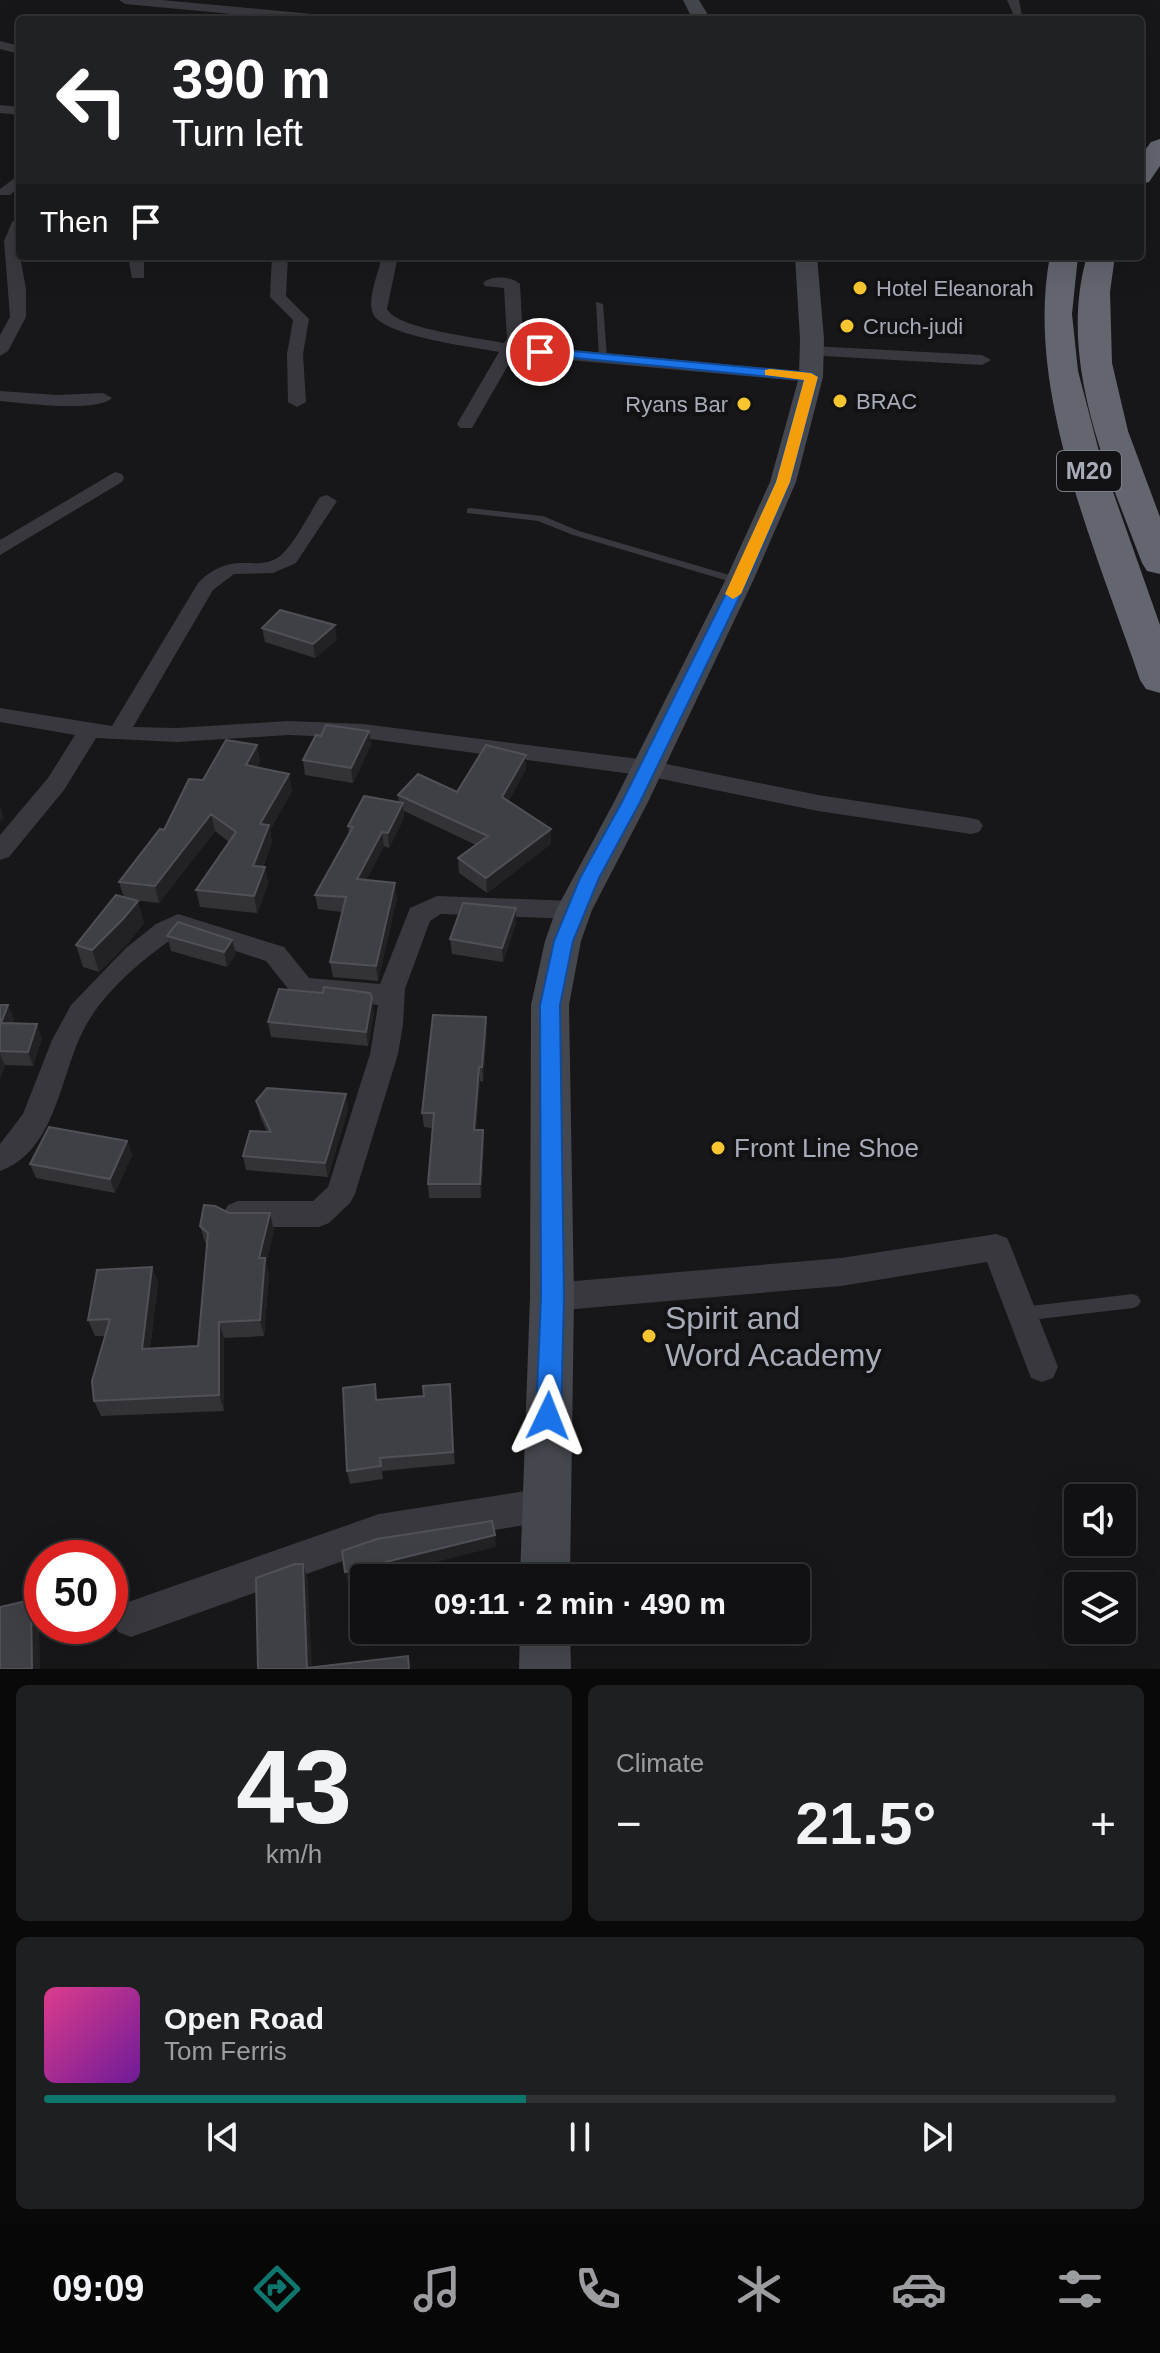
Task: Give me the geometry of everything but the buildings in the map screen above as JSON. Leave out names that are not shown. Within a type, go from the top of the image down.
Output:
[{"type":"highway","points":[[1144,170],[1160,147]]},
{"type":"highway","name":"M20","points":[[1063,260],[1058,280],[1057,337],[1066,399],[1160,680]]},
{"type":"highway","name":"M20","points":[[1100,260],[1092,326],[1096,379],[1112,436],[1160,563]]},
{"type":"main road","points":[[545,1564],[552,1297],[550,1005],[563,941],[574,910],[739,581],[783,482],[812,364],[806,260]]},
{"type":"main road","points":[[545,1644],[545,1669]]},
{"type":"street","points":[[125,0],[289,16]]},
{"type":"street","points":[[192,16],[200,8],[232,0]]},
{"type":"street","points":[[1013,0],[1018,13]]},
{"type":"street","points":[[1,352],[18,317],[18,289],[6,241]]},
{"type":"street","points":[[136,260],[138,275]]},
{"type":"street","points":[[280,260],[278,297],[301,319],[295,354],[297,402]]},
{"type":"street","points":[[389,260],[379,309],[383,318],[403,328],[508,349],[603,357],[812,364],[982,360]]},
{"type":"street","points":[[466,424],[515,339],[512,284],[491,283]]},
{"type":"street","points":[[0,396],[56,400],[103,398]]},
{"type":"street","points":[[0,549],[115,478]]},
{"type":"street","points":[[118,734],[205,587],[218,574],[231,568],[273,567],[289,559],[327,501]]},
{"type":"street","points":[[0,715],[118,734],[288,728],[363,731],[647,768],[818,803],[971,826]]},
{"type":"street","points":[[0,851],[56,784],[89,731]]},
{"type":"street","points":[[234,1214],[319,1214],[340,1194],[384,1054],[390,1025],[392,989],[419,915],[437,905],[574,910]]},
{"type":"street","points":[[0,1159],[21,1144],[73,1023],[152,937],[178,923],[275,954],[302,988],[385,995],[392,989]]},
{"type":"street","points":[[552,1297],[841,1272],[996,1247],[1042,1367]]},
{"type":"street","points":[[131,1619],[379,1531],[545,1505]]},
{"type":"lane","points":[[599,304],[603,357]]},
{"type":"lane","points":[[470,511],[540,518],[576,533],[739,581]]},
{"type":"lane","points":[[1022,1314],[1133,1301]]},
{"type":"slow traffic","points":[[733,594],[783,482],[811,377],[770,373]]},
{"type":"place","name":"Hotel Eleanorah","points":[[860,288]]},
{"type":"place","name":"Cruch-judi","points":[[847,326]]},
{"type":"place","name":"BRAC","points":[[840,401]]},
{"type":"place","name":"Ryans Bar","points":[[744,404]]},
{"type":"place","name":"Front Line Shoe","points":[[718,1148]]},
{"type":"place","name":"Spirit and Word Academy","points":[[649,1336]]},
{"type":"route","points":[[540,352],[811,377],[783,482],[744,571],[631,802],[574,910],[563,941],[550,1005],[552,1297],[548,1416]]}]
